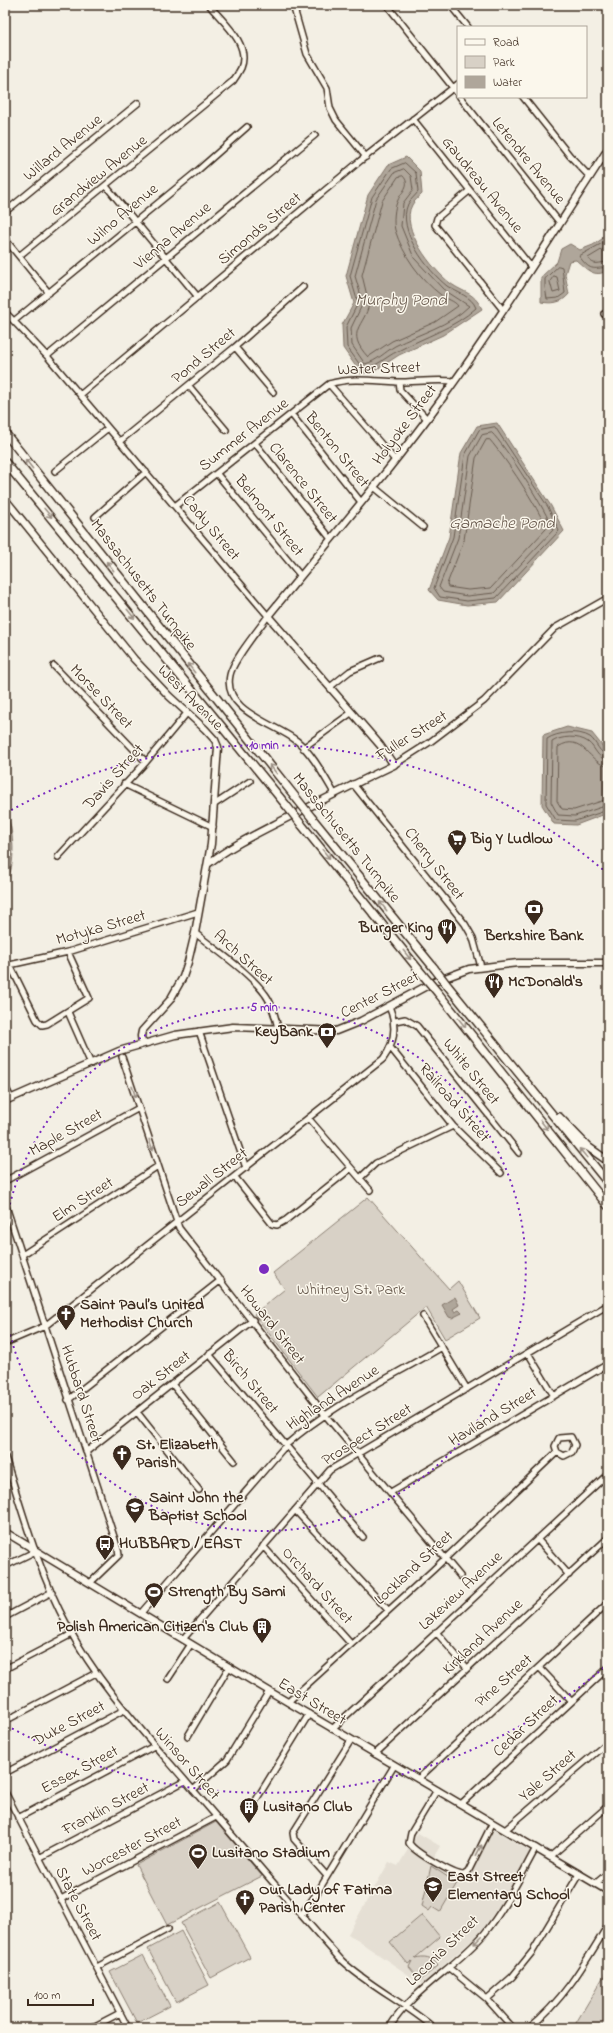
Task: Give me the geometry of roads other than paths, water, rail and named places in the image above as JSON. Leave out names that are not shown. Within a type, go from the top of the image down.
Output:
[{"type":"highway","name":"Massachusetts Turnpike","points":[[5,433],[312,818],[608,1183]]},
{"type":"highway","name":"Massachusetts Turnpike","points":[[5,462],[286,805],[608,1206]]},
{"type":"highway","points":[[500,1050],[585,1144],[608,1161]]},
{"type":"main road","name":"Holyoke Street","points":[[268,616],[300,575],[374,487],[427,419],[503,310],[608,149]]},
{"type":"main road","name":"West Avenue","points":[[5,499],[134,659],[157,685],[215,740],[218,747],[213,827],[208,864],[195,933],[183,977],[170,1000],[142,1031],[142,1043]]},
{"type":"main road","name":"Cady Street","points":[[268,616],[380,745],[394,764]]},
{"type":"main road","name":"Fuller Street","points":[[208,864],[236,844],[334,792],[394,764]]},
{"type":"main road","name":"Center Street","points":[[8,1099],[142,1043],[199,1031],[233,1027],[336,1030],[361,1021],[439,980],[481,967],[518,963],[608,963]]},
{"type":"main road","name":"East Street","points":[[5,1532],[91,1582],[350,1740],[608,1891]]},
{"type":"street","name":"Grandview Avenue","points":[[19,256],[233,81],[242,67],[243,52],[238,39],[209,5]]},
{"type":"street","points":[[293,5],[307,54],[327,88],[330,108],[336,120],[366,157]]},
{"type":"street","points":[[387,5],[457,93]]},
{"type":"street","points":[[450,5],[467,26]]},
{"type":"street","name":"Simonds Street","points":[[80,395],[366,157],[457,85]]},
{"type":"street","name":"Letendre Avenue","points":[[461,98],[560,223]]},
{"type":"street","points":[[524,98],[570,156],[590,177]]},
{"type":"street","name":"Willard Avenue","points":[[5,212],[138,103]]},
{"type":"street","name":"Gaudreau Avenue","points":[[413,119],[531,267]]},
{"type":"street","name":"Wilno Avenue","points":[[14,321],[196,172],[247,127]]},
{"type":"street","name":"Vienna Avenue","points":[[47,356],[315,135]]},
{"type":"street","points":[[106,186],[116,196],[135,222],[198,297]]},
{"type":"street","points":[[469,191],[437,218],[435,225],[503,310]]},
{"type":"street","points":[[5,239],[49,293]]},
{"type":"street","name":"Pond Street","points":[[120,441],[189,386],[303,287]]},
{"type":"street","name":"Cady Street","points":[[5,312],[47,356],[268,616]]},
{"type":"street","points":[[235,347],[273,392]]},
{"type":"street","name":"Water Street","points":[[329,384],[341,380],[399,382],[437,380],[454,381]]},
{"type":"street","points":[[399,382],[400,390],[427,419]]},
{"type":"street","points":[[329,384],[395,460]]},
{"type":"street","name":"Summer Avenue","points":[[175,506],[292,415],[329,384]]},
{"type":"street","points":[[189,386],[226,430]]},
{"type":"street","name":"Benton Street","points":[[292,415],[361,502]]},
{"type":"street","points":[[55,471],[108,428]]},
{"type":"street","name":"Clarence Street","points":[[255,443],[331,539]]},
{"type":"street","points":[[95,516],[146,472]]},
{"type":"street","name":"Belmont Street","points":[[217,474],[300,575]]},
{"type":"street","points":[[374,487],[423,527]]},
{"type":"street","name":"Fuller Street","points":[[394,764],[430,742],[484,701],[555,628],[608,598]]},
{"type":"street","name":"Holyoke Street","points":[[268,616],[230,674],[232,697],[243,708],[297,741],[303,748]]},
{"type":"street","points":[[330,687],[350,671],[380,658]]},
{"type":"street","name":"Morse Street","points":[[54,666],[146,762]]},
{"type":"street","name":"Davis Street","points":[[58,857],[146,762],[187,713]]},
{"type":"street","points":[[334,792],[303,748],[351,713]]},
{"type":"street","points":[[215,804],[250,781]]},
{"type":"street","points":[[124,784],[213,827]]},
{"type":"street","name":"Cherry Street","points":[[353,784],[465,924],[472,938],[481,967]]},
{"type":"street","name":"Motyka Street","points":[[7,965],[68,952],[198,912]]},
{"type":"street","name":"Arch Street","points":[[195,933],[266,994],[275,1014],[278,1028]]},
{"type":"street","points":[[7,965],[37,1020],[42,1025],[68,1012],[89,998],[68,952]]},
{"type":"street","name":"Sewall Street","points":[[5,1343],[46,1326],[380,1062],[390,1048],[395,1031],[394,1021],[389,1006]]},
{"type":"street","points":[[68,1012],[91,1064]]},
{"type":"street","name":"White Street","points":[[394,1021],[405,1020],[417,1026],[519,1153]]},
{"type":"street","points":[[199,1031],[246,1168]]},
{"type":"street","name":"Railroad Street","points":[[390,1048],[453,1126],[501,1173]]},
{"type":"street","name":"Howard Street","points":[[122,1057],[179,1228],[326,1416],[359,1453],[460,1576]]},
{"type":"street","points":[[5,1086],[8,1099]]},
{"type":"street","name":"Maple Street","points":[[5,1181],[139,1108]]},
{"type":"street","points":[[309,1119],[350,1169],[370,1190]]},
{"type":"street","points":[[360,1178],[376,1163],[453,1126]]},
{"type":"street","name":"Elm Street","points":[[22,1255],[158,1166]]},
{"type":"street","points":[[235,1177],[268,1220],[272,1224],[277,1225],[286,1220],[350,1169]]},
{"type":"street","name":"Hubbard Street","points":[[5,1203],[119,1555],[91,1582]]},
{"type":"street","points":[[68,1400],[221,1280]]},
{"type":"street","name":"Prospect Street","points":[[183,1639],[330,1470],[608,1305]]},
{"type":"street","points":[[423,1316],[467,1389]]},
{"type":"street","name":"Oak Street","points":[[86,1452],[252,1320]]},
{"type":"street","name":"Highland Avenue","points":[[141,1613],[286,1445],[300,1433],[326,1416],[442,1347]]},
{"type":"street","points":[[528,1353],[554,1396]]},
{"type":"street","name":"Birch Street","points":[[210,1354],[363,1536]]},
{"type":"street","name":"Haviland Street","points":[[391,1492],[608,1364]]},
{"type":"street","points":[[172,1384],[234,1461]]},
{"type":"street","points":[[137,1412],[199,1490]]},
{"type":"street","name":"Lockland Street","points":[[288,1702],[446,1558],[557,1452]]},
{"type":"street","name":"Winsor Street","points":[[5,1457],[36,1551],[52,1592],[72,1634],[96,1673],[154,1746],[349,1968],[434,2028]]},
{"type":"street","name":"Lakeview Avenue","points":[[332,1729],[608,1474]]},
{"type":"street","points":[[295,1510],[388,1610]]},
{"type":"street","name":"Kirkland Avenue","points":[[374,1754],[608,1538]]},
{"type":"street","points":[[537,1539],[569,1575]]},
{"type":"street","name":"Orchard Street","points":[[263,1546],[351,1644]]},
{"type":"street","points":[[5,1566],[36,1551]]},
{"type":"street","points":[[5,1618],[52,1592]]},
{"type":"street","name":"Pine Street","points":[[418,1779],[608,1603]]},
{"type":"street","points":[[436,1632],[467,1668]]},
{"type":"street","points":[[5,1669],[72,1634]]},
{"type":"street","points":[[168,1679],[191,1644]]},
{"type":"street","points":[[188,1736],[229,1667]]},
{"type":"street","points":[[539,1667],[571,1701]]},
{"type":"street","name":"Cedar Street","points":[[461,1804],[608,1668]]},
{"type":"street","points":[[5,1721],[96,1673]]},
{"type":"street","points":[[193,1790],[227,1760],[269,1691]]},
{"type":"street","name":"Duke Street","points":[[5,1772],[124,1710]]},
{"type":"street","points":[[256,1800],[309,1714]]},
{"type":"street","points":[[327,1876],[294,1839],[293,1833],[350,1740]]},
{"type":"street","name":"Yale Street","points":[[504,1830],[608,1742]]},
{"type":"street","name":"Essex Street","points":[[18,1818],[154,1746]]},
{"type":"street","points":[[301,1915],[327,1876],[394,1766]]},
{"type":"street","name":"Franklin Street","points":[[39,1858],[185,1781]]},
{"type":"street","points":[[436,1790],[411,1833],[409,1842],[415,1849],[454,1872],[464,1875],[468,1872],[492,1824]]},
{"type":"street","name":"State Street","points":[[5,1792],[128,2028]]},
{"type":"street","points":[[550,1857],[608,1806]]},
{"type":"street","name":"Worcester Street","points":[[61,1899],[216,1817]]},
{"type":"street","name":"Laconia Street","points":[[389,2028],[404,2006],[484,1934],[502,1908],[536,1848]]},
{"type":"street","points":[[596,1884],[608,1873]]},
{"type":"street","points":[[487,1999],[512,1977],[533,1952],[579,1874]]},
{"type":"street","points":[[529,2028],[545,2015],[563,1994],[582,1969],[608,1925]]},
{"type":"street","points":[[97,1967],[168,1929]]},
{"type":"street","points":[[448,1968],[487,1999],[513,2028]]},
{"type":"street","points":[[91,2028],[120,2013]]},
{"type":"water","name":"Murphy Pond","points":[[406,157],[420,171],[422,194],[412,205],[409,214],[410,225],[420,248],[427,259],[443,277],[455,287],[472,296],[479,303],[482,309],[443,335],[399,355],[376,370],[361,374],[343,348],[342,325],[354,303],[346,276],[368,195],[388,165]]},
{"type":"water","points":[[608,235],[608,270],[599,274],[591,272],[576,260],[569,261],[565,274],[569,294],[560,301],[549,303],[541,302],[541,277],[557,262],[561,249],[570,244],[580,250],[593,245]]},
{"type":"water","name":"Gamache Pond","points":[[497,423],[551,506],[564,531],[498,602],[467,605],[438,600],[429,590],[449,537],[461,453],[477,426]]},
{"type":"water","points":[[567,727],[592,733],[608,753],[608,813],[576,825],[554,824],[542,805],[543,735]]},
{"type":"water","points":[[5,809],[12,836],[13,858],[9,877],[5,884]]},
{"type":"water","points":[[455,1297],[459,1305],[453,1309],[455,1312],[459,1310],[462,1313],[452,1318],[449,1317],[442,1305]]},
{"type":"place","name":"Big Y Ludlow","points":[[457,856]]},
{"type":"place","name":"Berkshire Bank","points":[[534,926]]},
{"type":"place","name":"Burger King","points":[[447,945]]},
{"type":"place","name":"McDonald's","points":[[494,999]]},
{"type":"place","name":"KeyBank","points":[[327,1049]]},
{"type":"place","name":"Saint Paul’s United Methodist Church","points":[[66,1331]]},
{"type":"place","name":"St. Elizabeth Parish","points":[[122,1471]]},
{"type":"place","name":"Saint John the Baptist School","points":[[135,1524]]},
{"type":"place","name":"HUBBARD / EAST","points":[[105,1561]]},
{"type":"place","name":"Strength By Sami","points":[[154,1609]]},
{"type":"place","name":"Polish American Citizen's Club","points":[[262,1644]]},
{"type":"place","name":"Lusitano Club","points":[[249,1824]]},
{"type":"place","name":"Lusitano Stadium","points":[[198,1870]]},
{"type":"place","name":"East Street Elementary School","points":[[433,1903]]},
{"type":"place","name":"Our Lady of Fatima Parish Center","points":[[245,1916]]},
{"type":"park label","name":"Whitney St. Park","points":[[351,1290]]}]
